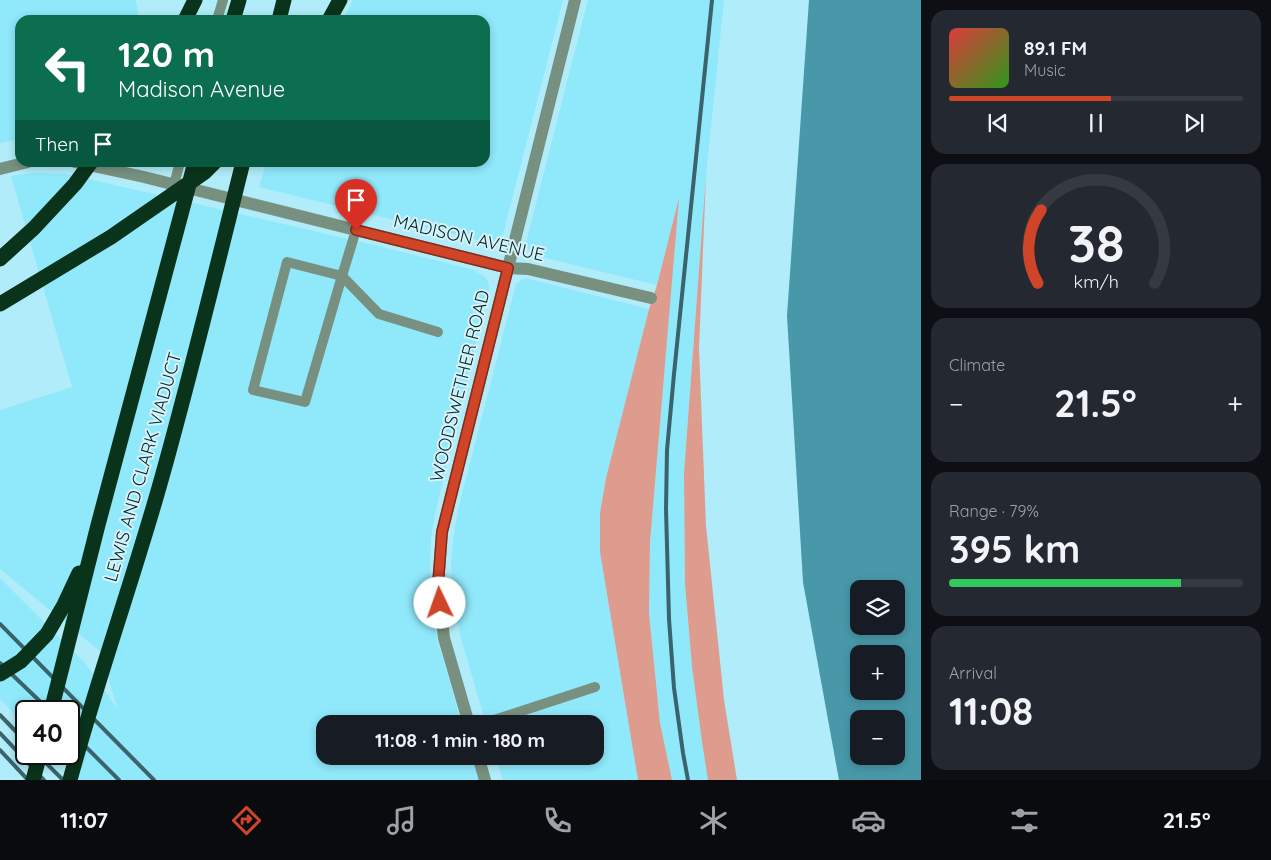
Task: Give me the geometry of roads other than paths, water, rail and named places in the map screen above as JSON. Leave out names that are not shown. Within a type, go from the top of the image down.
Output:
[{"type":"highway","points":[[187,15],[195,0]]},
{"type":"highway","points":[[234,15],[239,0]]},
{"type":"highway","points":[[280,15],[284,0]]},
{"type":"highway","points":[[332,15],[340,0]]},
{"type":"highway","points":[[0,259],[34,228],[87,167]]},
{"type":"highway","points":[[54,700],[98,525],[194,167]]},
{"type":"highway","points":[[0,304],[111,237],[210,167]]},
{"type":"highway","name":"LEWIS AND CLARK VIADUCT","points":[[70,780],[160,484],[242,167]]},
{"type":"highway","points":[[0,674],[21,662],[47,634],[64,605],[98,525]]},
{"type":"highway","points":[[33,780],[37,765]]},
{"type":"street","name":"WOODSWETHER ROAD","points":[[466,715],[444,638],[438,585],[442,532],[574,0]]},
{"type":"street","points":[[0,169],[15,165]]},
{"type":"street","name":"MADISON AVENUE","points":[[98,167],[508,268],[528,269],[651,298]]},
{"type":"street","points":[[481,765],[485,780]]},
{"type":"lane","points":[[219,15],[223,0]]},
{"type":"lane","points":[[174,185],[179,167]]},
{"type":"lane","points":[[356,230],[342,276],[305,402],[253,390],[287,262],[342,276],[379,314],[438,332]]},
{"type":"lane","points":[[509,715],[595,687]]},
{"type":"railway","points":[[688,780],[674,688],[669,619],[666,509],[667,450],[712,0]]},
{"type":"railway","points":[[0,624],[154,780]]},
{"type":"railway","points":[[0,663],[39,700]]},
{"type":"railway","points":[[0,715],[15,731]]},
{"type":"railway","points":[[0,733],[44,780]]},
{"type":"railway","points":[[80,741],[119,780]]},
{"type":"railway","points":[[0,750],[28,780]]},
{"type":"railway","points":[[48,765],[63,780]]}]
